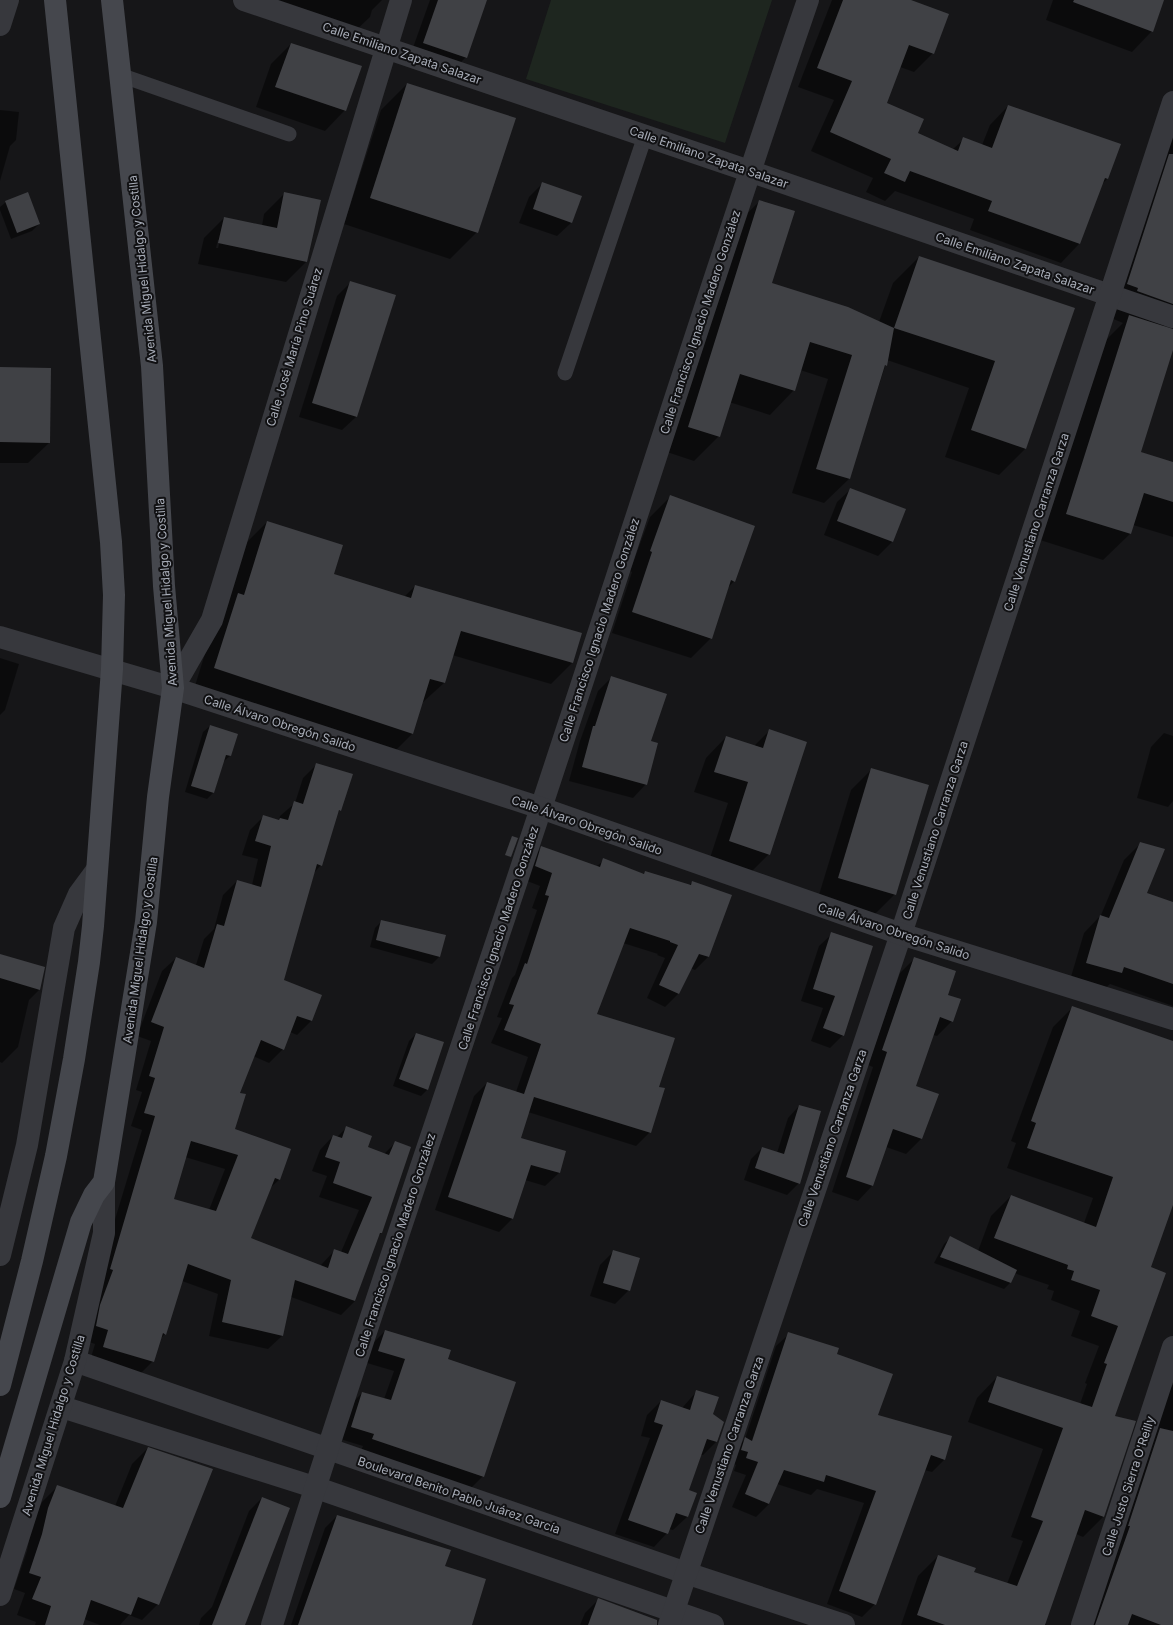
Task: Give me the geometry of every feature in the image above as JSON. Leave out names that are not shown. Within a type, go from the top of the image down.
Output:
[{"type":"main road","points":[[0,1385],[32,1261],[56,1156],[74,1059],[93,926],[112,669],[114,595],[111,542],[55,0]]},
{"type":"main road","name":"Avenida Miguel Hidalgo y Costilla","points":[[0,1497],[77,1234],[86,1210],[104,1182],[146,922],[158,797],[173,688],[164,586],[152,366],[112,0]]},
{"type":"street","points":[[0,24],[8,0]]},
{"type":"street","name":"Calle Emiliano Zapata Salazar","points":[[244,0],[749,171],[1173,317]]},
{"type":"street","name":"Calle José María Pino Suárez","points":[[173,688],[212,620],[385,48],[401,0]]},
{"type":"street","name":"Calle Francisco Ignacio Madero González","points":[[272,1625],[326,1449],[541,808],[749,171],[808,0]]},
{"type":"street","name":"Calle Venustiano Carranza Garza","points":[[671,1618],[901,934],[1173,102]]},
{"type":"street","name":"Calle Álvaro Obregón Salido","points":[[0,637],[173,688],[541,808],[901,934],[1173,1019]]},
{"type":"street","points":[[0,1255],[27,1145],[64,928],[79,894],[96,871]]},
{"type":"street","name":"Avenida Miguel Hidalgo y Costilla","points":[[0,1595],[62,1407],[75,1361],[104,1233],[104,1182]]},
{"type":"street","name":"Calle Justo Sierra O'Reilly","points":[[1082,1625],[1173,1347]]},
{"type":"street","name":"Boulevard Benito Pablo Juárez García","points":[[75,1361],[686,1573],[844,1625]]},
{"type":"street","points":[[62,1407],[314,1487],[671,1618],[713,1625]]},
{"type":"lane","points":[[120,75],[289,134]]},
{"type":"lane","points":[[565,373],[645,136]]},
{"type":"shaded area","points":[[551,0],[772,0],[725,143],[526,79]]},
{"type":"building","points":[[438,0],[487,0],[467,58],[423,43]]},
{"type":"building","points":[[843,0],[911,0],[949,14],[934,54],[909,45],[887,103],[924,119],[918,133],[958,151],[963,137],[992,148],[1008,105],[1121,144],[1108,179],[1105,178],[1080,244],[988,211],[992,201],[910,171],[905,182],[884,173],[891,159],[830,132],[852,81],[817,68]]},
{"type":"building","points":[[1074,0],[1164,0],[1153,32],[1073,2]]},
{"type":"building","points":[[291,43],[362,66],[346,111],[275,87]]},
{"type":"building","points":[[407,83],[516,118],[478,233],[370,198]]},
{"type":"building","points":[[1169,154],[1173,154],[1173,304],[1137,291],[1138,288],[1127,284]]},
{"type":"building","points":[[542,182],[582,196],[572,223],[533,209]]},
{"type":"building","points":[[28,192],[40,224],[17,233],[5,201]]},
{"type":"building","points":[[284,192],[321,200],[307,262],[218,243],[224,217],[277,228]]},
{"type":"building","points":[[759,200],[795,211],[772,283],[848,307],[894,328],[887,366],[885,365],[850,479],[816,469],[852,355],[810,342],[795,391],[740,374],[720,437],[688,427]]},
{"type":"building","points":[[919,256],[1075,308],[1026,449],[971,430],[995,361],[894,328]]},
{"type":"building","points":[[350,281],[396,295],[357,417],[312,403]]},
{"type":"building","points":[[1129,315],[1173,329],[1173,350],[1141,452],[1173,462],[1173,502],[1144,493],[1131,534],[1066,514]]},
{"type":"building","points":[[0,367],[51,368],[50,443],[0,442]]},
{"type":"building","points":[[850,488],[906,509],[893,542],[837,521]]},
{"type":"building","points":[[670,495],[755,526],[735,582],[731,580],[712,639],[632,612],[652,552],[650,551]]},
{"type":"building","points":[[267,521],[343,545],[334,574],[411,598],[415,585],[582,633],[573,663],[461,631],[445,683],[430,679],[413,734],[214,668],[238,593],[244,595]]},
{"type":"building","points":[[611,676],[667,694],[651,741],[658,743],[647,785],[582,767],[593,726],[595,726]]},
{"type":"building","points":[[210,725],[238,734],[231,756],[226,755],[214,793],[191,786]]},
{"type":"building","points":[[769,729],[807,742],[770,855],[729,841],[748,782],[714,772],[726,736],[763,748]]},
{"type":"building","points":[[316,763],[353,774],[341,811],[339,810],[322,866],[317,864],[284,980],[322,995],[312,1021],[297,1016],[284,1050],[261,1040],[240,1093],[246,1094],[235,1129],[291,1149],[280,1180],[275,1178],[251,1238],[328,1268],[334,1249],[348,1254],[372,1197],[333,1183],[340,1162],[325,1157],[333,1135],[342,1138],[346,1126],[372,1136],[368,1147],[389,1155],[395,1141],[411,1147],[382,1233],[380,1233],[355,1301],[295,1280],[283,1336],[222,1322],[231,1280],[188,1264],[166,1335],[163,1333],[154,1362],[103,1347],[108,1330],[96,1326],[100,1305],[113,1270],[110,1269],[155,1116],[144,1113],[155,1078],[149,1076],[164,1027],[151,1022],[176,957],[204,968],[217,924],[224,926],[237,880],[261,887],[271,846],[255,841],[263,815],[279,820],[280,818],[288,820],[294,801],[303,804]],"holes":[[[191,1141],[238,1155],[216,1211],[174,1199]]]},
{"type":"building","points":[[871,768],[929,785],[896,895],[838,878]]},
{"type":"building","points":[[512,836],[518,838],[511,857],[505,855]]},
{"type":"building","points":[[1140,842],[1165,849],[1147,893],[1173,902],[1173,984],[1124,967],[1122,973],[1086,963],[1100,915],[1109,918]]},
{"type":"building","points":[[541,846],[600,867],[603,858],[644,874],[645,871],[691,885],[692,881],[732,895],[709,957],[699,954],[679,994],[659,985],[678,945],[630,928],[597,1014],[675,1038],[659,1087],[665,1088],[651,1133],[534,1097],[521,1138],[566,1151],[560,1173],[531,1165],[513,1219],[448,1197],[487,1082],[524,1094],[541,1044],[504,1030],[514,1005],[509,1004],[525,963],[527,964],[549,896],[545,895],[552,873],[535,866]]},
{"type":"building","points":[[381,920],[446,935],[440,957],[376,940]]},
{"type":"building","points":[[831,932],[873,946],[844,1036],[823,1028],[835,996],[813,989]]},
{"type":"building","points":[[0,954],[45,967],[40,990],[0,978]]},
{"type":"building","points":[[914,957],[956,971],[948,995],[961,999],[953,1022],[940,1017],[916,1086],[939,1094],[922,1139],[893,1129],[873,1186],[846,1177],[887,1052],[882,1050]]},
{"type":"building","points":[[1072,1006],[1173,1041],[1173,1205],[1151,1267],[1166,1273],[1115,1416],[1136,1421],[1104,1517],[1085,1510],[1045,1625],[945,1625],[917,1615],[938,1555],[976,1568],[974,1572],[1017,1586],[1043,1521],[1031,1517],[1063,1428],[988,1402],[997,1376],[1092,1407],[1107,1364],[1104,1363],[1118,1326],[1091,1316],[1100,1290],[1071,1280],[1074,1271],[1067,1269],[1068,1265],[994,1238],[1011,1195],[1096,1227],[1113,1177],[1027,1148],[1036,1123],[1031,1121]]},
{"type":"building","points":[[416,1033],[444,1042],[428,1090],[399,1079]]},
{"type":"building","points":[[799,1105],[821,1111],[800,1184],[755,1168],[762,1147],[784,1154]]},
{"type":"building","points":[[950,1236],[1017,1270],[1011,1283],[940,1257]]},
{"type":"building","points":[[613,1250],[640,1258],[630,1291],[603,1283]]},
{"type":"building","points":[[385,1330],[451,1350],[448,1359],[516,1382],[484,1477],[372,1439],[374,1434],[351,1427],[362,1392],[391,1400],[405,1359],[378,1351]]},
{"type":"building","points":[[788,1332],[839,1348],[837,1354],[893,1374],[878,1415],[952,1436],[945,1460],[931,1455],[876,1605],[839,1591],[876,1491],[826,1475],[824,1482],[784,1470],[769,1504],[745,1494],[758,1462],[746,1458],[748,1452],[741,1450],[745,1437],[752,1441]]},
{"type":"building","points":[[696,1390],[719,1397],[713,1414],[724,1422],[717,1442],[707,1439],[689,1490],[697,1493],[688,1517],[676,1513],[668,1534],[628,1520],[663,1425],[654,1422],[661,1400],[690,1410]]},
{"type":"building","points":[[1160,1428],[1173,1431],[1173,1625],[1161,1625],[1132,1614],[1128,1625],[1095,1625],[1130,1526],[1128,1526]]},
{"type":"building","points":[[148,1447],[213,1469],[159,1605],[138,1597],[131,1615],[91,1600],[83,1625],[45,1625],[51,1606],[32,1599],[41,1577],[29,1573],[42,1534],[48,1508],[57,1485],[123,1508]]},
{"type":"building","points":[[262,1497],[290,1508],[245,1625],[212,1625]]},
{"type":"building","points":[[337,1515],[451,1550],[445,1566],[486,1579],[472,1625],[298,1625]]},
{"type":"building","points":[[598,1598],[657,1620],[657,1625],[588,1625]]}]
